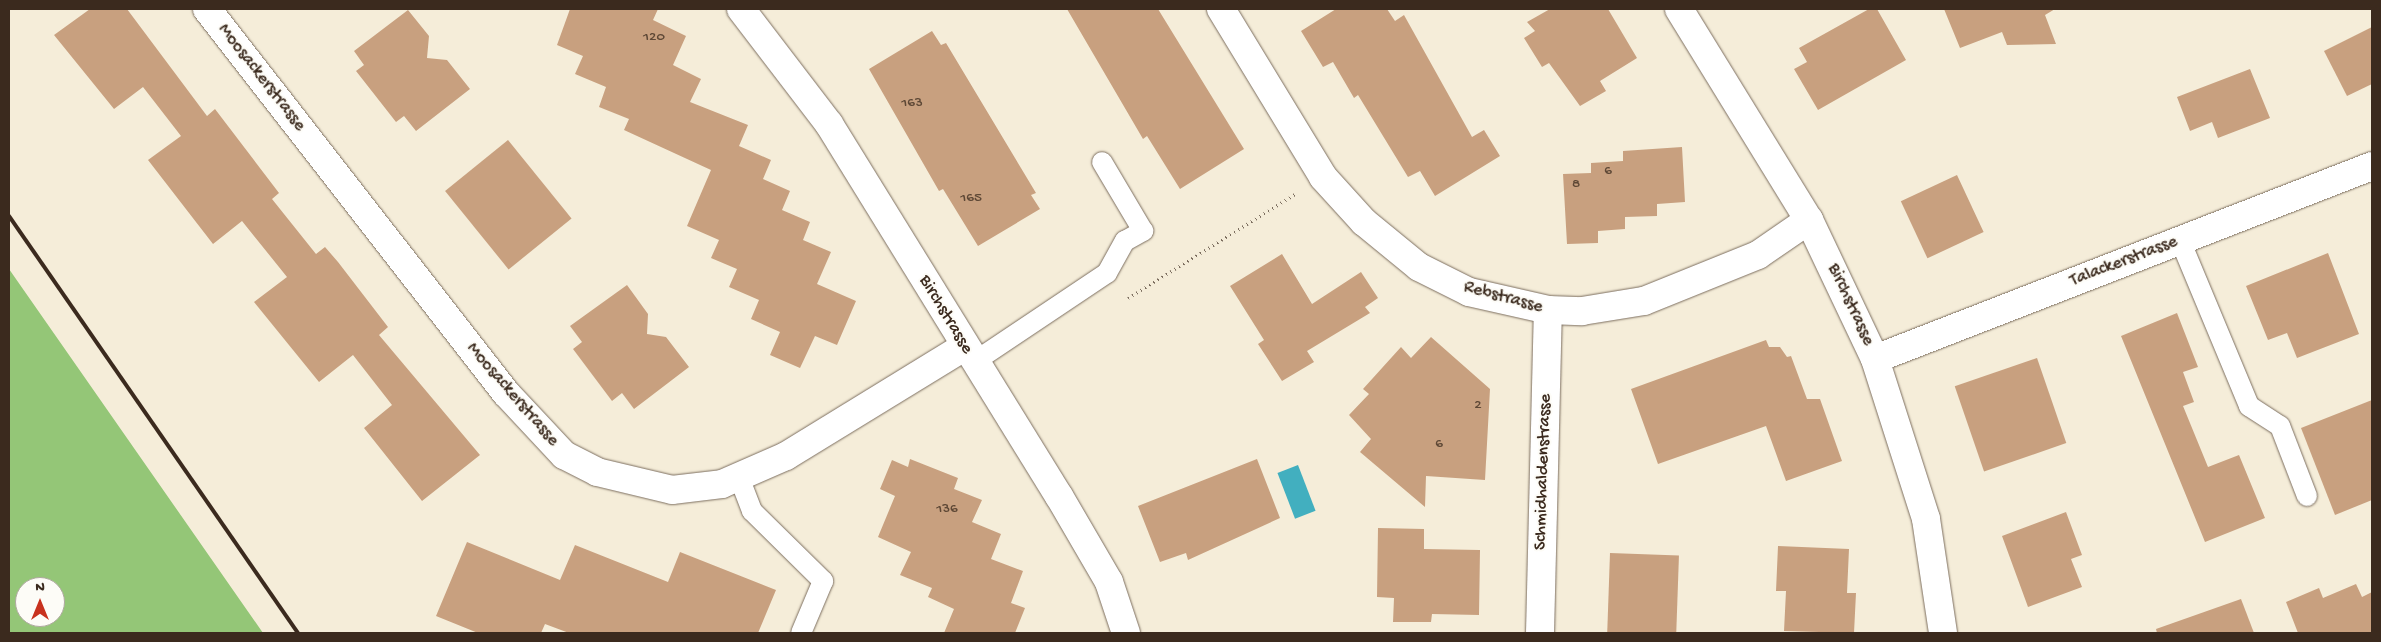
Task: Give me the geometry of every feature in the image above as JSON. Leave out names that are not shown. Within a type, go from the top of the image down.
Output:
[{"type":"street","name":"Moosackerstrasse","points":[[207,9],[506,393],[564,455],[625,481],[672,490],[722,484],[786,456],[969,355]]},
{"type":"street","name":"Birchstrasse","points":[[741,9],[829,124],[1109,582],[1126,633]]},
{"type":"street","name":"Rebstrasse","points":[[1222,9],[1323,177],[1364,222],[1419,268],[1468,292],[1548,310],[1582,311],[1644,301],[1758,254],[1809,220]]},
{"type":"street","name":"Birchstrasse","points":[[1679,9],[1809,220],[1875,359],[1926,519],[1943,633]]},
{"type":"street","name":"Talackerstrasse","points":[[1875,359],[2372,166]]},
{"type":"street","name":"Schmidhaldenstrasse","points":[[1540,633],[1548,310]]},
{"type":"lane","points":[[969,355],[1107,273],[1125,241],[1143,231],[1102,162]]},
{"type":"lane","points":[[2180,240],[2249,406],[2280,426],[2307,496]]},
{"type":"lane","points":[[739,476],[752,511],[824,581],[800,633]]},
{"type":"path","points":[[1123,301],[1323,177]]},
{"type":"green space","points":[[9,269],[263,633],[9,633]]},
{"type":"water","points":[[1298,465],[1316,511],[1295,519],[1277,473]]},
{"type":"building","points":[[90,9],[127,9],[207,116],[215,109],[279,193],[272,199],[316,254],[325,247],[338,262],[388,327],[379,335],[480,455],[422,501],[364,428],[392,405],[353,355],[319,382],[254,302],[287,277],[242,221],[213,244],[148,160],[181,136],[143,87],[114,109],[54,35]]},
{"type":"building","points":[[570,9],[658,9],[653,20],[686,36],[673,65],[701,79],[690,102],[748,125],[739,146],[771,160],[763,179],[790,191],[782,210],[810,222],[803,240],[831,252],[817,284],[856,301],[837,345],[815,336],[800,368],[770,355],[780,332],[751,319],[759,300],[729,287],[737,269],[711,258],[719,240],[687,226],[711,170],[624,130],[629,119],[599,107],[606,87],[575,74],[583,56],[557,45]]},
{"type":"building","points":[[1067,9],[1158,9],[1244,149],[1180,189],[1147,136],[1143,139]]},
{"type":"building","points":[[1336,9],[1387,9],[1395,21],[1404,15],[1472,137],[1484,130],[1500,156],[1435,196],[1420,171],[1408,177],[1358,95],[1354,98],[1333,62],[1323,67],[1301,31]]},
{"type":"building","points":[[1550,9],[1608,9],[1637,58],[1600,81],[1606,91],[1580,106],[1549,63],[1542,67],[1524,38],[1535,31],[1527,22]]},
{"type":"building","points":[[1869,9],[1877,9],[1906,60],[1818,110],[1794,69],[1807,62],[1799,48]]},
{"type":"building","points":[[1944,9],[2055,9],[2045,15],[2056,44],[2007,45],[2002,32],[1960,48]]},
{"type":"building","points":[[408,10],[429,36],[427,58],[447,60],[470,89],[416,131],[404,116],[396,122],[356,71],[364,65],[354,51]]},
{"type":"building","points":[[2372,27],[2372,84],[2347,96],[2324,51]]},
{"type":"building","points":[[932,31],[941,45],[946,43],[1036,193],[1031,195],[1040,209],[978,246],[943,189],[939,191],[869,69]]},
{"type":"building","points":[[2250,69],[2270,118],[2218,138],[2212,122],[2190,131],[2177,97]]},
{"type":"building","points":[[508,140],[572,218],[509,269],[445,191]]},
{"type":"building","points":[[1682,147],[1685,202],[1657,204],[1657,216],[1625,217],[1625,229],[1598,231],[1598,243],[1567,244],[1563,174],[1591,173],[1591,163],[1623,161],[1623,151]]},
{"type":"building","points":[[1957,175],[1984,232],[1927,258],[1901,201]]},
{"type":"building","points":[[2328,253],[2359,334],[2297,358],[2287,333],[2268,340],[2246,286]]},
{"type":"building","points":[[1282,254],[1312,304],[1361,272],[1378,298],[1365,307],[1370,313],[1307,351],[1314,362],[1282,381],[1258,344],[1264,340],[1230,286]]},
{"type":"building","points":[[627,285],[648,314],[647,334],[666,337],[689,367],[634,409],[622,393],[612,401],[573,349],[582,342],[570,326]]},
{"type":"building","points":[[2177,313],[2198,367],[2183,372],[2194,402],[2183,406],[2208,467],[2239,455],[2265,518],[2205,542],[2121,336]]},
{"type":"building","points":[[1431,337],[1490,389],[1485,480],[1426,476],[1425,507],[1360,452],[1371,439],[1349,415],[1369,394],[1363,389],[1401,347],[1411,358]]},
{"type":"building","points":[[1766,340],[1769,347],[1780,347],[1787,357],[1791,356],[1807,399],[1820,399],[1842,461],[1786,481],[1766,426],[1658,464],[1631,389]]},
{"type":"building","points":[[2037,358],[2066,443],[1984,471],[1955,386]]},
{"type":"building","points":[[2372,400],[2372,500],[2335,515],[2301,428]]},
{"type":"building","points":[[910,459],[958,478],[954,489],[982,500],[972,522],[1001,534],[991,559],[1023,571],[1011,603],[1025,608],[1015,633],[944,633],[954,609],[928,597],[932,588],[900,575],[911,552],[878,537],[895,496],[880,489],[892,460],[908,467]]},
{"type":"building","points":[[1257,459],[1280,518],[1188,560],[1186,553],[1160,562],[1138,506]]},
{"type":"building","points":[[2066,512],[2082,555],[2071,559],[2082,587],[2028,607],[2002,536]]},
{"type":"building","points":[[1378,528],[1424,529],[1424,549],[1480,550],[1479,615],[1432,614],[1431,622],[1393,622],[1394,598],[1377,597]]},
{"type":"building","points":[[467,542],[560,580],[575,545],[668,582],[680,552],[776,590],[758,633],[569,633],[545,624],[541,633],[478,633],[436,616]]},
{"type":"building","points":[[1778,546],[1849,549],[1847,593],[1856,593],[1854,633],[1784,631],[1786,591],[1776,591]]},
{"type":"building","points":[[1610,553],[1679,555],[1676,633],[1607,633]]},
{"type":"building","points":[[2356,584],[2362,597],[2372,592],[2372,633],[2298,633],[2286,602],[2319,588],[2323,598]]},
{"type":"building","points":[[2241,599],[2254,633],[2157,633],[2156,629]]},
{"type":"railway","points":[[9,216],[298,633]]}]
